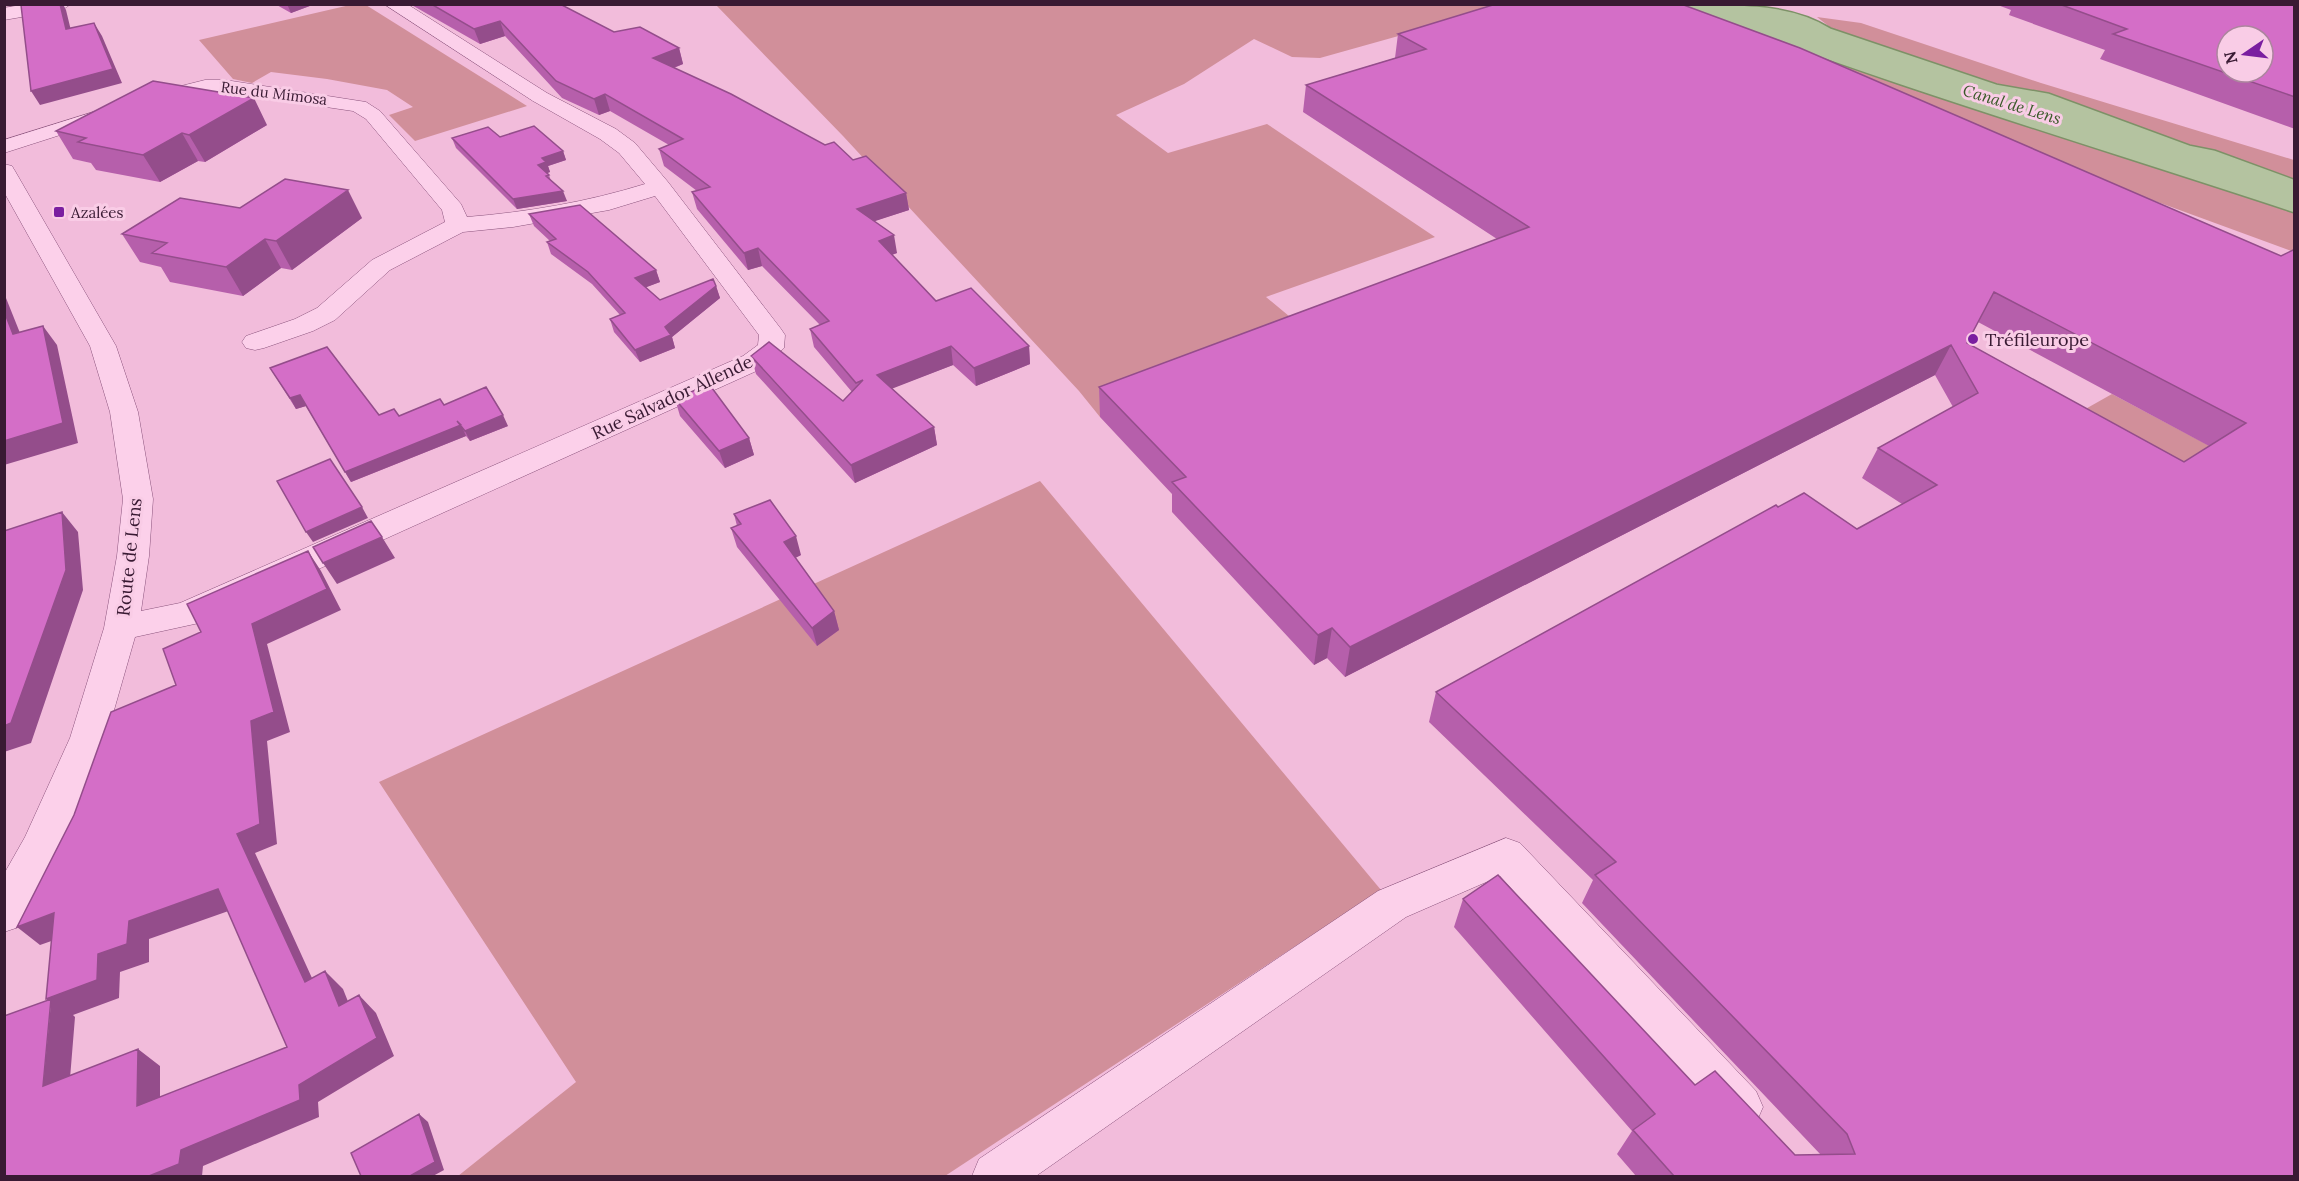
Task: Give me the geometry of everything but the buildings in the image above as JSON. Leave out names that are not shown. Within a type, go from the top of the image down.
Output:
[{"type":"street","points":[[4,14],[62,4]]},
{"type":"street","name":"Rue Salvador Allende","points":[[121,628],[187,614],[753,362],[771,348],[772,335],[660,186],[627,148],[608,134],[540,98],[393,4]]},
{"type":"street","name":"Rue du Mimosa","points":[[4,147],[162,96],[205,86],[225,86],[333,100],[359,106],[373,116],[453,209],[458,225]]},
{"type":"street","name":"Route de Lens","points":[[4,171],[103,346],[123,412],[138,499],[133,556],[121,628],[88,738],[41,845],[4,914]]},
{"type":"street","points":[[255,342],[304,325],[326,314],[381,265],[458,225],[513,220],[609,203],[660,186]]},
{"type":"street","points":[[996,1176],[1392,904],[1506,855],[1765,1133]]},
{"type":"shaded area","points":[[350,5],[366,5],[527,106],[415,141],[389,115],[413,107],[387,90],[271,72],[252,83],[233,79],[199,40]]},
{"type":"shaded area","points":[[716,5],[1509,5],[1320,58],[1292,57],[1254,39],[1184,84],[1116,115],[1168,153],[1267,124],[1435,237],[1266,297],[1313,336],[1100,417],[1079,391],[843,136]]},
{"type":"shaded area","points":[[1620,5],[1771,41],[2294,213],[2294,252]]},
{"type":"shaded area","points":[[1817,17],[1861,23],[2041,83],[2294,160],[2294,179],[2215,150],[2190,145],[2048,93],[1997,84],[1831,28]]},
{"type":"shaded area","points":[[2112,394],[2223,453],[2161,492],[2050,429]]},
{"type":"shaded area","points":[[1040,481],[1381,890],[945,1176],[458,1176],[576,1082],[379,782]]},
{"type":"water","name":"Canal de Lens","points":[[1677,5],[1777,8],[1997,84],[2049,93],[2190,145],[2215,150],[2294,179],[2294,213],[1907,87]]},
{"type":"place","name":"Azalées","points":[[59,212]]},
{"type":"place","name":"Tréfileurope","points":[[1973,339]]}]
